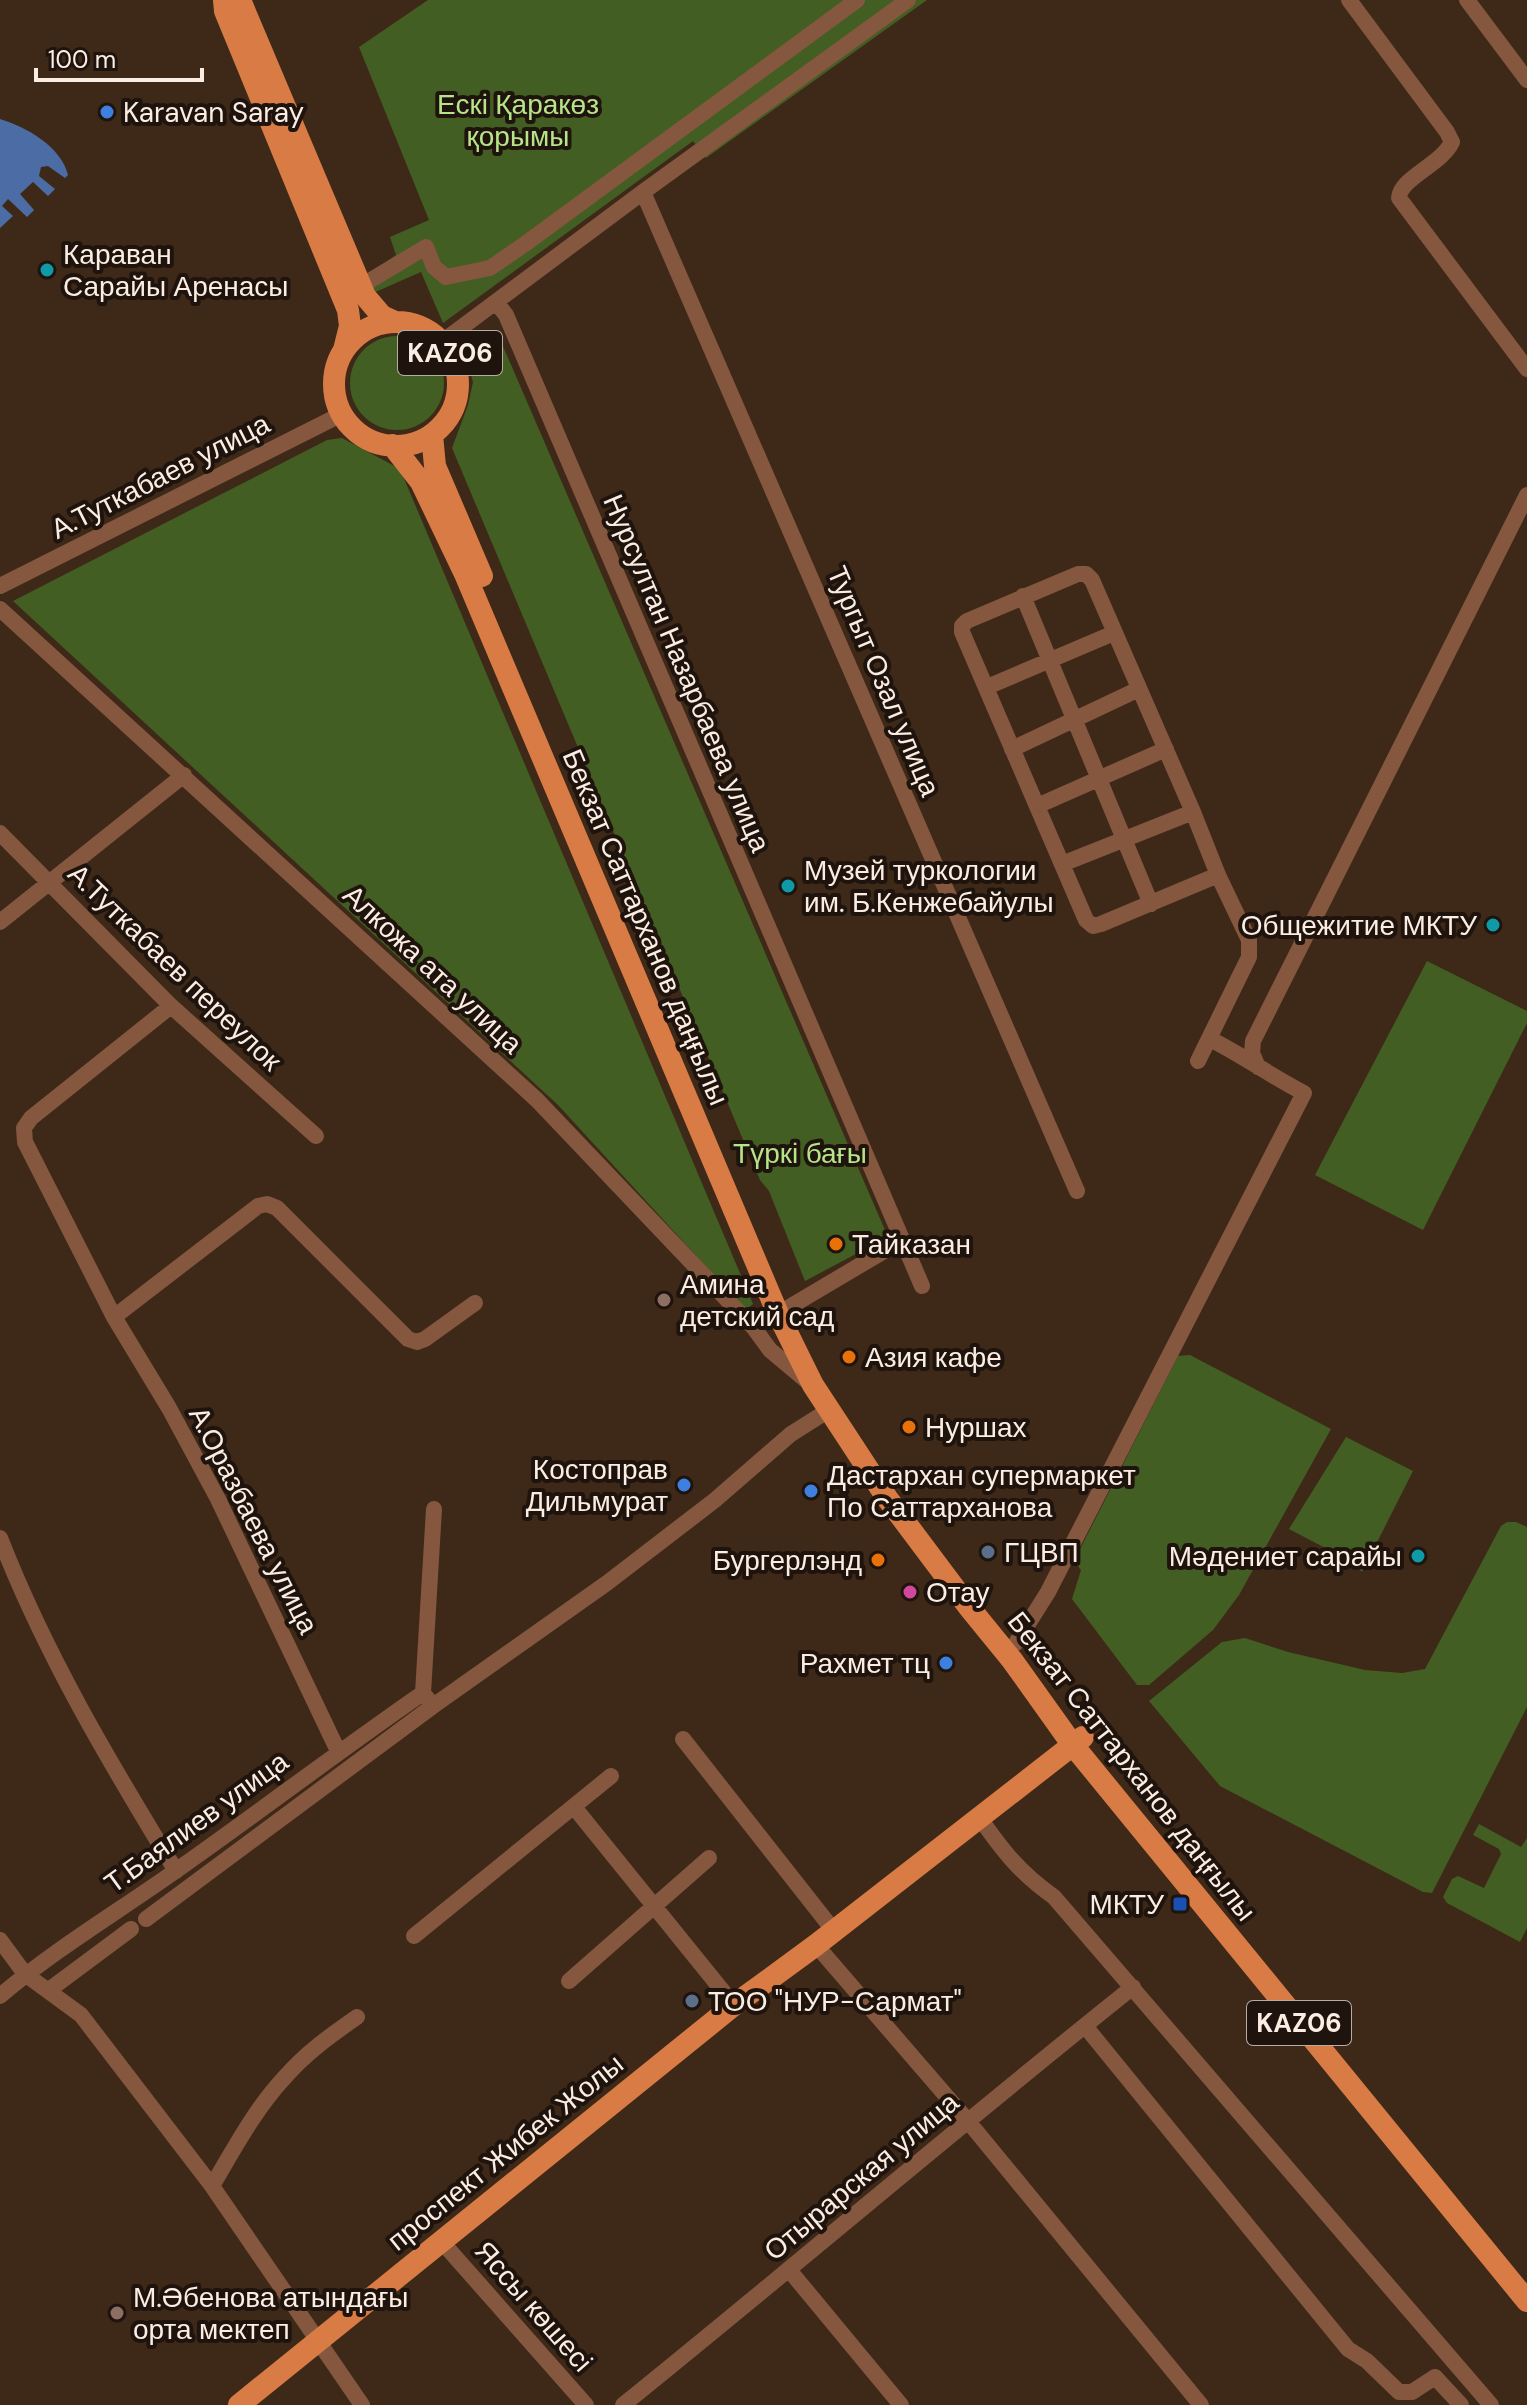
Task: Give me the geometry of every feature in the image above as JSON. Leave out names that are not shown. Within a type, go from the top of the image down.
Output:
[{"type":"main road","points":[[224,0],[225,11],[348,310],[350,326],[335,377],[336,396],[342,414]]},
{"type":"main road","name":"KАZ06","points":[[240,0],[373,308],[395,322],[415,325],[442,342],[454,359],[458,391],[447,420],[432,435]]},
{"type":"main road","name":"KАZ06","points":[[344,350],[364,330],[395,322]]},
{"type":"main road","name":"KАZ06","points":[[342,414],[363,436],[392,445]]},
{"type":"main road","points":[[392,445],[413,443],[432,435]]},
{"type":"main road","name":"Бекзат Саттарханов даңғылы","points":[[432,435],[435,466],[813,1385],[887,1498],[968,1606],[1527,2277]]},
{"type":"main road","name":"Бекзат Саттарханов даңғылы","points":[[392,445],[421,482],[465,574],[784,1310],[898,1490],[1016,1643],[1078,1740],[1527,2301]]},
{"type":"main road","name":"проспект Жибек Жолы","points":[[239,2405],[734,2005],[816,1945],[1078,1740]]},
{"type":"street","points":[[361,286],[426,247],[434,267],[446,277],[490,268],[857,0]]},
{"type":"street","points":[[442,342],[908,0]]},
{"type":"street","points":[[1349,0],[1452,142],[1437,162],[1405,184],[1399,191],[1399,198],[1527,369]]},
{"type":"street","points":[[1467,0],[1527,80]]},
{"type":"street","name":"Тургыт Озал улица","points":[[643,192],[1077,1191]]},
{"type":"street","name":"Нурсултан Назарбаева улица","points":[[496,302],[506,315],[922,1286]]},
{"type":"street","name":"А.Туткабаев улица","points":[[0,586],[342,414]]},
{"type":"street","points":[[1258,1067],[1252,1053],[1253,1041],[1527,495]]},
{"type":"street","points":[[1198,1061],[1251,948],[1092,580],[1086,574],[1078,574],[967,621],[962,626],[1086,920],[1093,926],[1218,875]]},
{"type":"street","points":[[1023,596],[1151,904]]},
{"type":"street","name":"Алкожа ата улица","points":[[0,609],[537,1100],[754,1328],[770,1350],[813,1385]]},
{"type":"street","points":[[987,687],[1114,633]]},
{"type":"street","points":[[1012,749],[1139,689]]},
{"type":"street","points":[[1037,806],[1166,749]]},
{"type":"street","points":[[0,922],[184,775]]},
{"type":"street","points":[[1062,864],[1193,812]]},
{"type":"street","name":"А.Туткабаев переулок","points":[[0,833],[171,1006],[316,1136]]},
{"type":"street","name":"А.Оразбаева улица","points":[[171,1006],[31,1118],[24,1128],[25,1142],[114,1317],[169,1408],[218,1499],[338,1751]]},
{"type":"street","points":[[1016,1643],[1048,1592],[1304,1093],[1210,1039]]},
{"type":"street","points":[[114,1317],[258,1206],[267,1204],[277,1208],[408,1339],[417,1342],[425,1339],[475,1303]]},
{"type":"street","points":[[754,1328],[901,1241]]},
{"type":"street","name":"Т.Баялиев улица","points":[[0,1996],[25,1974],[176,1871],[338,1751],[428,1700],[607,1583],[715,1500],[791,1434],[829,1410]]},
{"type":"street","points":[[428,1700],[434,1509]]},
{"type":"street","points":[[0,1538],[22,1595],[95,1738],[176,1871]]},
{"type":"street","name":"Т.Баялиев улица","points":[[146,1919],[428,1700]]},
{"type":"street","points":[[683,1739],[834,1931]]},
{"type":"street","points":[[414,1936],[611,1776]]},
{"type":"street","points":[[574,1807],[734,2005]]},
{"type":"street","points":[[979,1817],[1008,1858],[1026,1877],[1054,1897],[1491,2405]]},
{"type":"street","points":[[569,1981],[709,1858]]},
{"type":"street","name":"Т.Баялиев улица","points":[[49,1990],[131,1929]]},
{"type":"street","points":[[0,1940],[25,1974],[81,2015],[212,2186],[362,2405]]},
{"type":"street","points":[[816,1945],[967,2120],[1201,2405]]},
{"type":"street","name":"Отырарская улица","points":[[623,2405],[1133,1987]]},
{"type":"street","points":[[212,2186],[249,2125],[284,2077],[318,2045],[357,2017]]},
{"type":"street","points":[[1085,2026],[1348,2349],[1367,2361],[1399,2392],[1412,2392],[1435,2377],[1461,2405]]},
{"type":"street","name":"Яссы көшесі","points":[[442,2242],[586,2405]]},
{"type":"street","points":[[790,2271],[901,2405]]},
{"type":"green space","name":"Ескі Қаракөз қорымы","points":[[428,0],[927,0],[706,158],[693,141],[443,323],[421,272],[373,293],[365,277],[396,255],[390,237],[429,220],[359,47]]},
{"type":"green space","points":[[388,336],[406,336],[431,349],[441,365],[444,383],[441,401],[431,417],[406,430],[388,430],[363,417],[350,392],[350,374],[363,349]]},
{"type":"green space","name":"Түркі бағы","points":[[499,337],[888,1237],[805,1281],[452,448],[473,382],[465,354]]},
{"type":"green space","points":[[342,438],[400,469],[753,1304],[746,1310],[558,1105],[13,601],[327,440]]},
{"type":"green space","points":[[1427,961],[1527,1011],[1527,1023],[1423,1230],[1315,1175]]},
{"type":"green space","points":[[1190,1355],[1331,1429],[1239,1595],[1213,1630],[1149,1685],[1137,1685],[1072,1599],[1081,1570],[1074,1561],[1178,1356]]},
{"type":"green space","points":[[1346,1437],[1413,1471],[1362,1572],[1354,1563],[1289,1529]]},
{"type":"green space","points":[[1507,1522],[1527,1527],[1527,1707],[1432,1893],[1423,1892],[1220,1786],[1149,1701],[1222,1642],[1245,1638],[1288,1652],[1365,1670],[1402,1673],[1425,1669],[1501,1526]]},
{"type":"green space","points":[[1479,1824],[1521,1847],[1527,1838],[1527,1928],[1520,1942],[1447,1903],[1443,1897],[1452,1879],[1458,1876],[1484,1888],[1501,1854],[1499,1849],[1473,1835]]},
{"type":"water","points":[[0,119],[41,139],[58,155],[68,175],[65,178],[48,166],[41,167],[39,176],[55,189],[48,196],[33,182],[20,194],[34,210],[27,217],[8,199],[2,206],[13,216],[0,228]]},
{"type":"place","name":"Karavan Saray","points":[[107,112]]},
{"type":"place","name":"Караван Сарайы Аренасы","points":[[47,270]]},
{"type":"place","name":"Музей туркологии им. Б.Кенжебайулы","points":[[788,886]]},
{"type":"place","name":"Общежитие МКТУ","points":[[1493,925]]},
{"type":"place","name":"Тайказан","points":[[836,1244]]},
{"type":"place","name":"Амина детский сад","points":[[664,1300]]},
{"type":"place","name":"Азия кафе","points":[[849,1357]]},
{"type":"place","name":"Нуршах","points":[[909,1427]]},
{"type":"place","name":"Костоправ Дильмурат","points":[[684,1485]]},
{"type":"place","name":"Дастархан супермаркет По Саттарханова","points":[[811,1491]]},
{"type":"place","name":"ГЦВП","points":[[988,1552]]},
{"type":"place","name":"Мәдениет сарайы","points":[[1418,1556]]},
{"type":"place","name":"Бургерлэнд","points":[[878,1560]]},
{"type":"place","name":"Отау","points":[[910,1592]]},
{"type":"place","name":"Рахмет тц","points":[[946,1663]]},
{"type":"place","name":"МКТУ","points":[[1180,1904]]},
{"type":"place","name":"ТОО \"НУР-Сармат\"","points":[[692,2001]]},
{"type":"place","name":"М.Әбенова атындағы орта мектеп","points":[[117,2313]]}]
